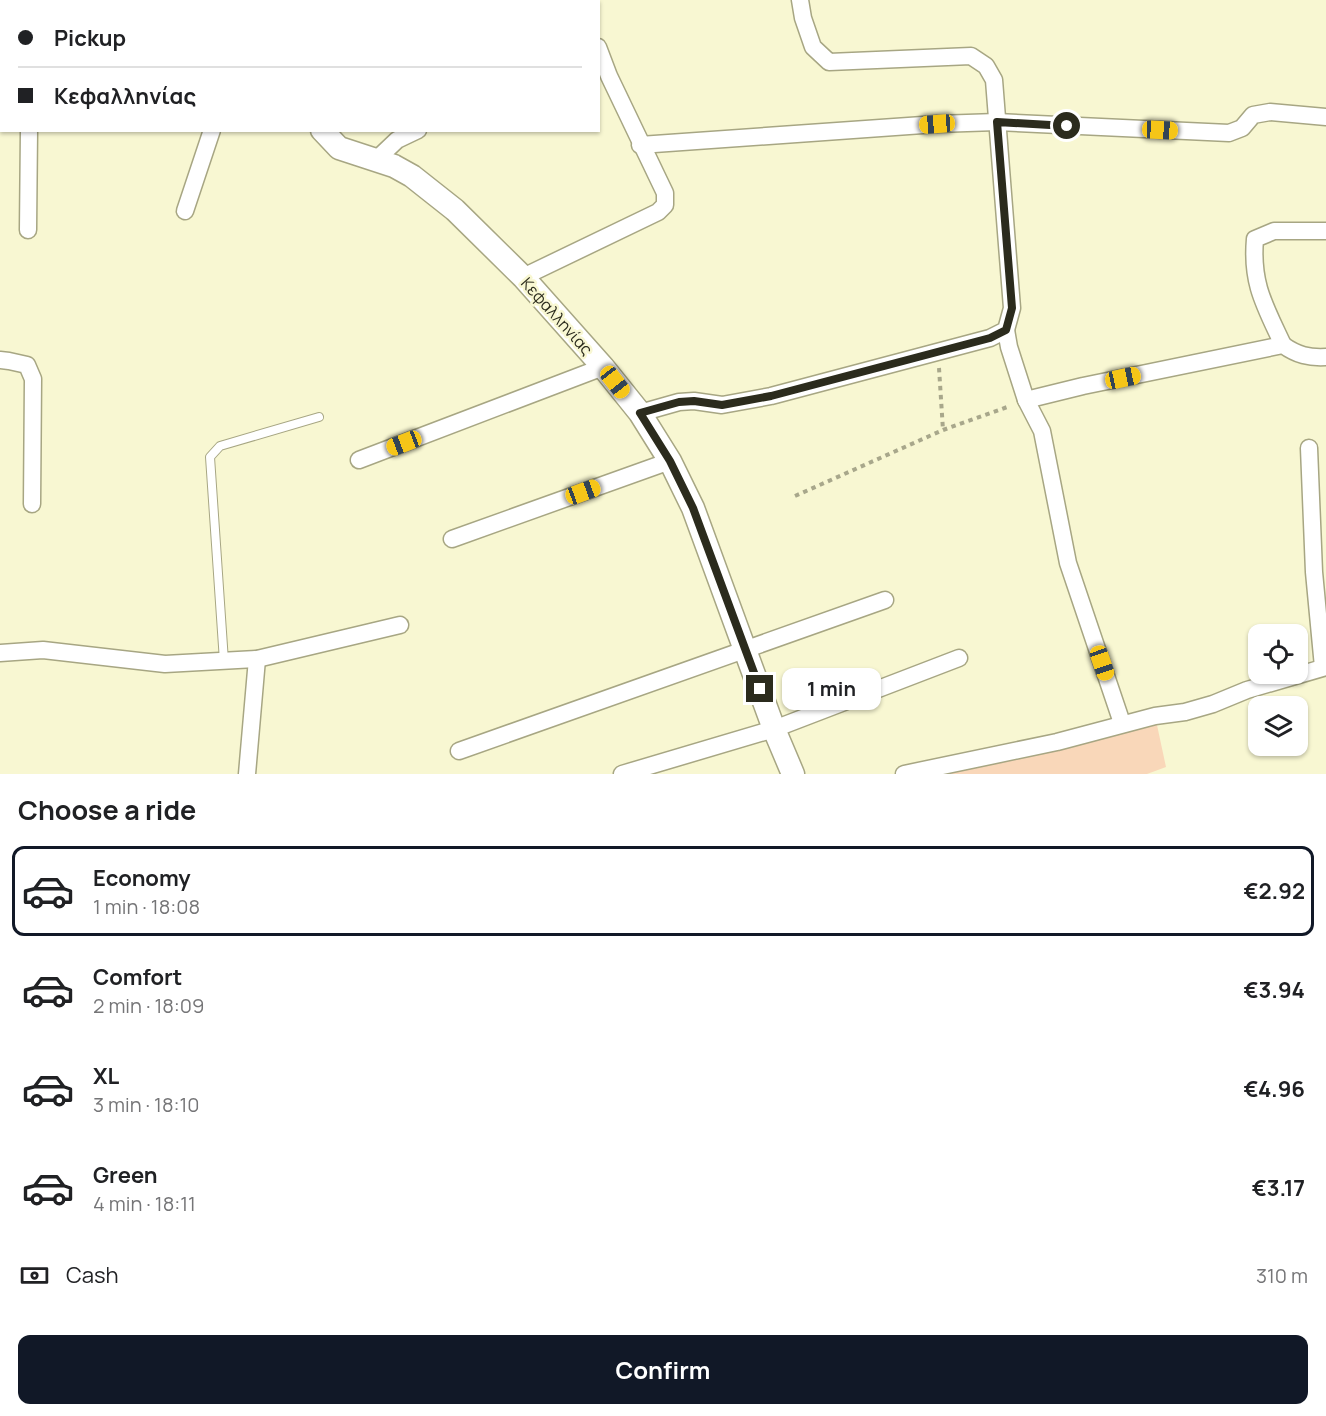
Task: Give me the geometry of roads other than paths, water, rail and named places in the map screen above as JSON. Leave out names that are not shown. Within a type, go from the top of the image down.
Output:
[{"type":"street","points":[[800,0],[803,18],[813,47],[829,62],[971,56],[986,66],[994,80],[1012,308],[1006,330],[1009,347],[1026,400],[1042,431],[1068,563],[1122,723]]},
{"type":"street","points":[[523,277],[658,212],[665,206],[665,193],[602,70]]},
{"type":"street","points":[[640,145],[937,124],[997,122],[1229,133],[1242,128],[1252,115],[1270,112],[1326,117]]},
{"type":"street","points":[[28,230],[29,132]]},
{"type":"street","points":[[185,211],[211,132]]},
{"type":"street","name":"Κεφαλληνίας","points":[[324,132],[339,148],[376,160],[412,176],[432,191],[523,277],[603,367],[640,413],[670,461],[693,508],[774,729],[793,774]]},
{"type":"street","points":[[376,160],[397,140],[414,132]]},
{"type":"street","points":[[1326,231],[1274,231],[1255,239],[1253,262],[1258,289],[1283,345],[1297,354],[1314,358],[1326,357]]},
{"type":"street","points":[[640,413],[679,402],[694,401],[722,405],[771,396],[990,338],[1006,330]]},
{"type":"street","points":[[1026,400],[1283,345]]},
{"type":"street","points":[[0,360],[27,365],[33,380],[32,504]]},
{"type":"street","points":[[359,460],[603,367]]},
{"type":"street","points":[[904,774],[1057,742],[1122,723],[1185,712],[1213,704],[1247,690],[1325,667],[1314,572],[1309,448]]},
{"type":"street","points":[[452,539],[670,461]]},
{"type":"street","points":[[459,751],[885,600]]},
{"type":"street","points":[[0,653],[43,650],[165,664],[257,659],[400,625]]},
{"type":"street","points":[[622,774],[774,729],[959,658]]},
{"type":"street","points":[[247,774],[257,659]]},
{"type":"lane","points":[[224,661],[210,457],[220,446],[319,417]]}]
